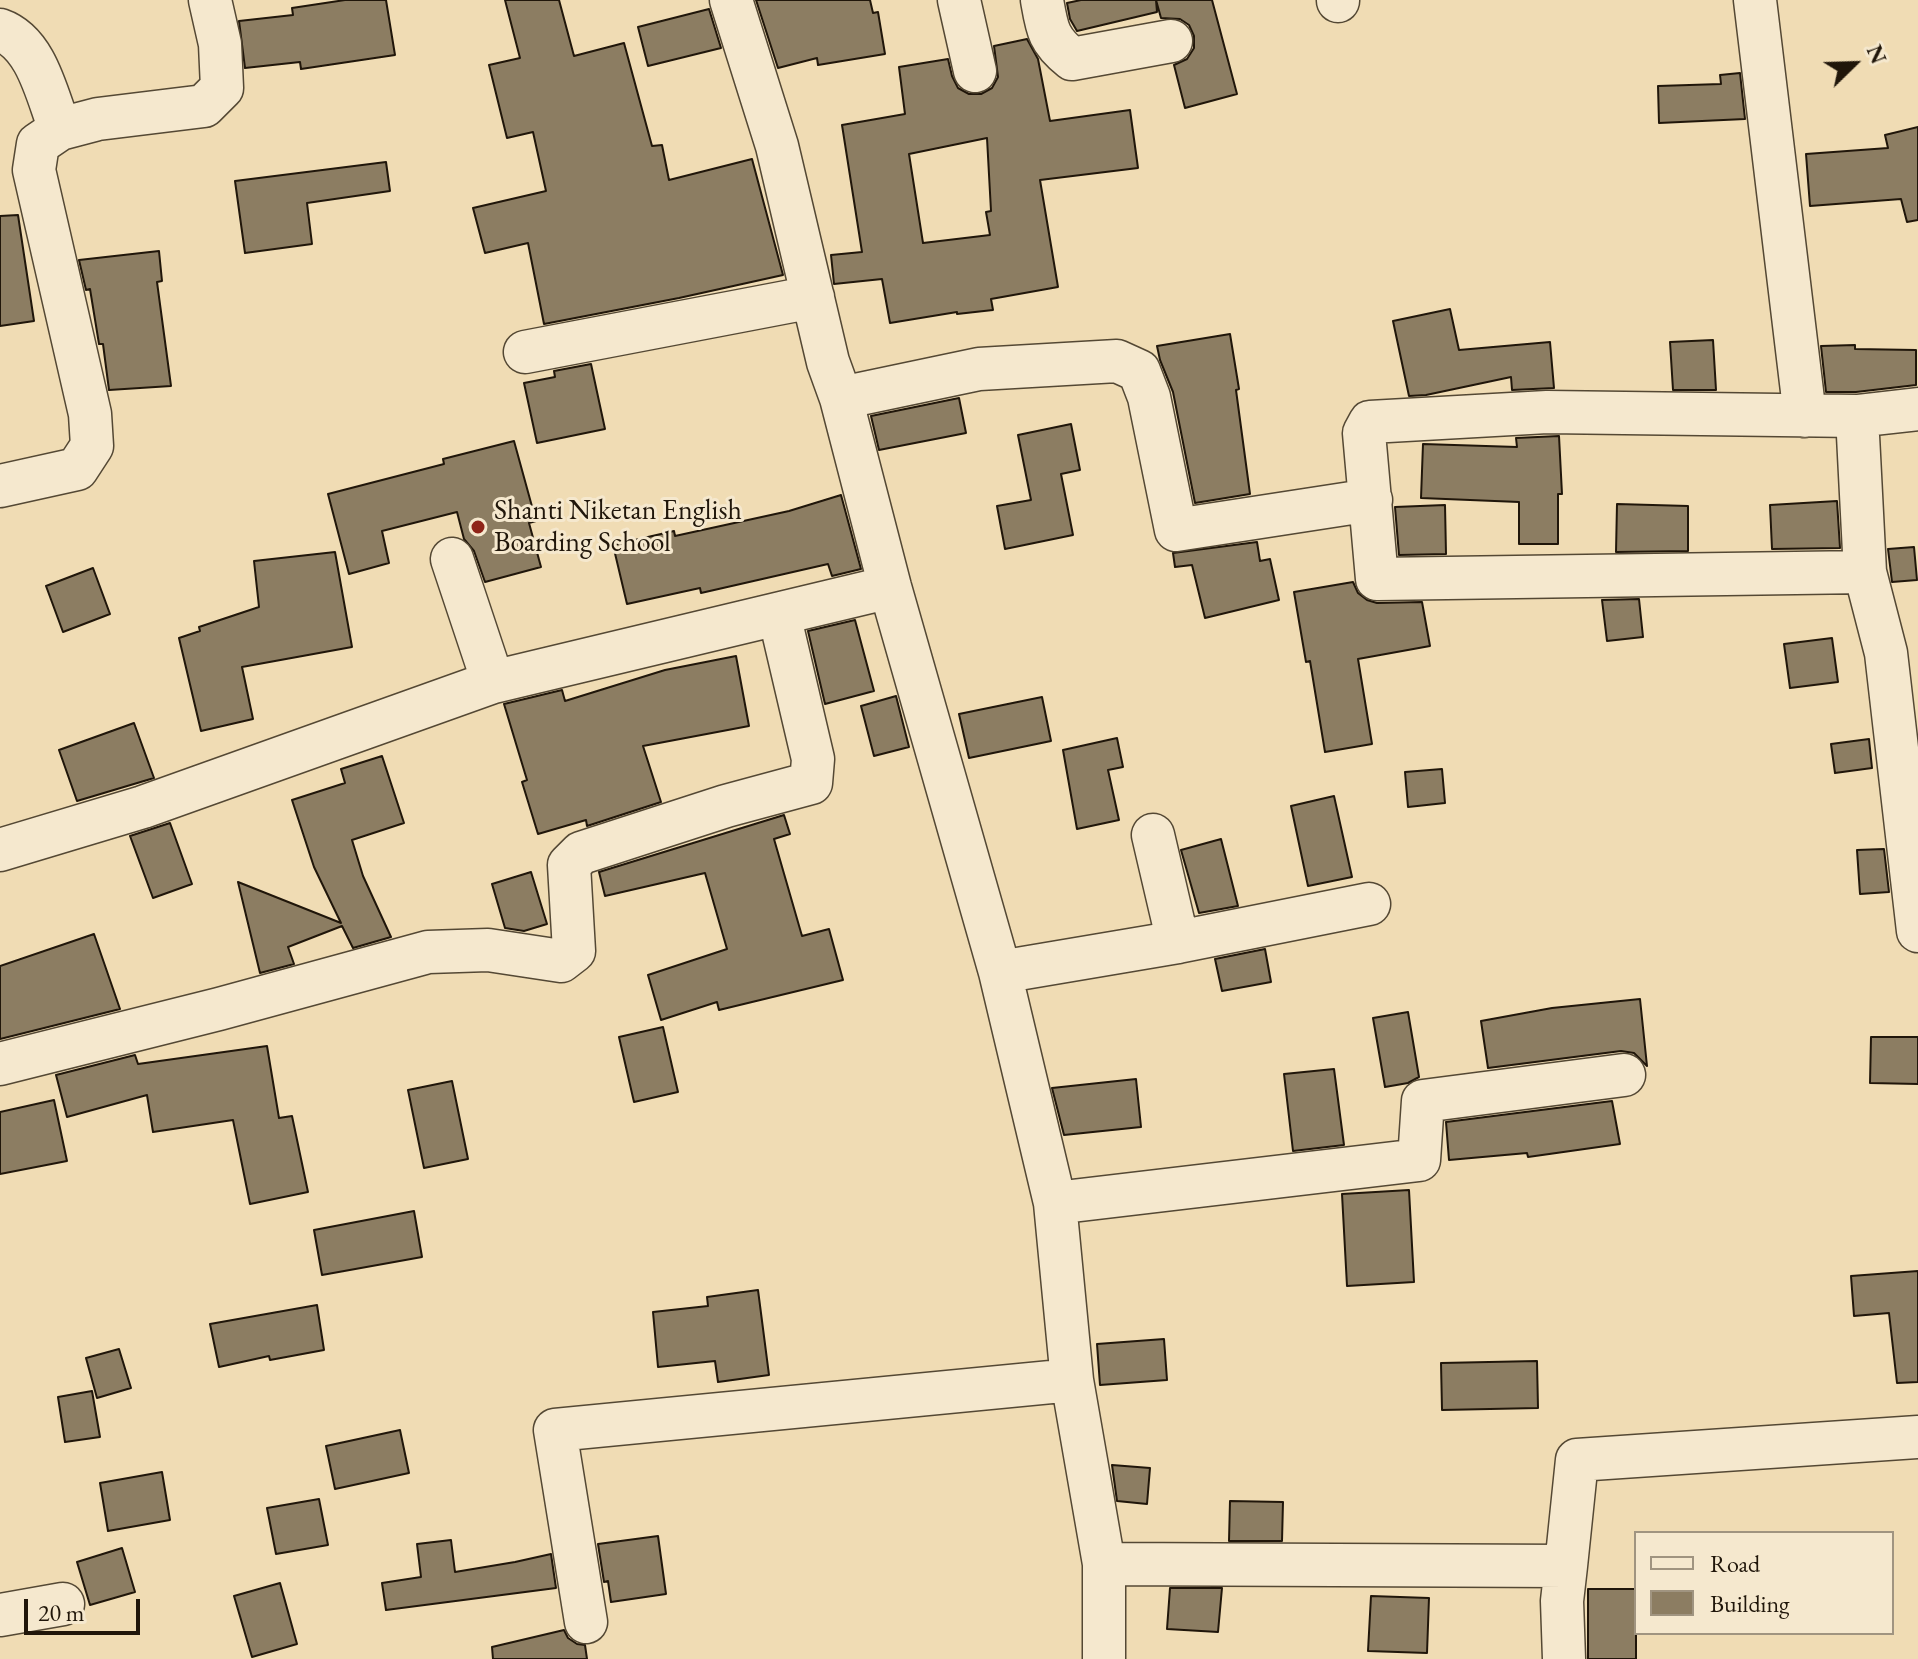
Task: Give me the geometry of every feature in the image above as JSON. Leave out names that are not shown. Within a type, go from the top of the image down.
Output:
[{"type":"street","points":[[0,486],[77,469],[92,446],[90,414],[34,170],[38,144],[60,129],[98,119],[204,106],[222,88],[220,44],[210,0]]},
{"type":"street","points":[[731,0],[777,146],[828,362],[841,398],[890,587],[1000,972],[1055,1203],[1072,1380],[1104,1564],[1104,1659]]},
{"type":"street","points":[[959,0],[975,71]]},
{"type":"street","points":[[1042,0],[1047,32],[1056,47],[1072,59],[1171,41]]},
{"type":"street","points":[[1755,0],[1805,416]]},
{"type":"street","points":[[0,30],[22,44],[35,64],[60,129]]},
{"type":"street","points":[[525,352],[813,297]]},
{"type":"street","points":[[841,398],[979,369],[1117,361],[1139,371],[1149,397],[1176,530],[1371,500]]},
{"type":"street","points":[[1865,572],[1377,579],[1364,433],[1370,422],[1547,412],[1857,416],[1918,409]]},
{"type":"street","points":[[1857,416],[1865,572],[1886,653],[1918,931]]},
{"type":"street","points":[[452,559],[493,682]]},
{"type":"street","points":[[2,840],[143,807],[493,682],[890,587]]},
{"type":"street","points":[[0,1064],[428,952],[488,950],[561,961],[574,951],[569,865],[581,853],[726,806],[811,783],[813,759],[779,614]]},
{"type":"street","points":[[1153,835],[1178,942]]},
{"type":"street","points":[[1000,972],[1178,942],[1369,904]]},
{"type":"street","points":[[1055,1203],[1419,1160],[1423,1101],[1624,1075]]},
{"type":"street","points":[[586,1622],[555,1430],[1072,1380]]},
{"type":"street","points":[[1564,1659],[1562,1601],[1577,1460],[1918,1437]]},
{"type":"street","points":[[1104,1564],[1566,1566]]},
{"type":"street","points":[[0,1615],[63,1604]]},
{"type":"building","points":[[345,0],[386,0],[395,55],[301,69],[300,62],[245,68],[239,21],[293,15],[292,8]]},
{"type":"building","points":[[505,0],[559,0],[574,56],[624,43],[652,146],[662,145],[669,180],[752,159],[783,275],[544,324],[528,243],[485,253],[473,208],[546,191],[533,132],[507,138],[489,65],[520,58]]},
{"type":"building","points":[[756,0],[870,0],[873,13],[878,12],[885,54],[818,65],[817,58],[778,68]]},
{"type":"building","points":[[1081,0],[1156,0],[1157,12],[1077,31],[1070,19],[1067,3]]},
{"type":"building","points":[[1156,0],[1212,0],[1237,94],[1185,108],[1174,65],[1187,59],[1194,48],[1194,36],[1189,25],[1180,19],[1161,18]]},
{"type":"building","points":[[709,9],[721,48],[648,66],[638,27]]},
{"type":"building","points":[[1027,39],[1038,59],[1050,121],[1130,110],[1138,168],[1040,180],[1058,287],[991,299],[993,310],[957,312],[890,323],[882,279],[834,284],[831,255],[862,252],[842,125],[905,114],[899,67],[948,59],[958,88],[969,94],[981,94],[992,88],[998,77],[994,46]],"holes":[[[987,138],[991,211],[986,212],[990,235],[923,243],[909,154]]]},
{"type":"building","points":[[1740,73],[1745,119],[1659,123],[1658,86],[1721,84],[1720,75]]},
{"type":"building","points":[[1918,127],[1918,220],[1907,222],[1901,199],[1810,206],[1806,154],[1888,148],[1885,135]]},
{"type":"building","points":[[386,162],[390,191],[307,203],[312,244],[245,253],[235,181]]},
{"type":"building","points":[[18,215],[34,321],[0,326],[0,216]]},
{"type":"building","points":[[159,251],[162,281],[157,282],[171,386],[109,390],[103,344],[99,344],[90,289],[86,290],[79,260]]},
{"type":"building","points":[[1450,309],[1459,350],[1550,342],[1554,388],[1512,390],[1511,377],[1409,396],[1393,321]]},
{"type":"building","points":[[1230,334],[1250,494],[1195,503],[1173,392],[1157,346]]},
{"type":"building","points":[[1713,340],[1716,390],[1673,390],[1670,342]]},
{"type":"building","points":[[1855,345],[1855,349],[1916,350],[1916,385],[1826,392],[1821,346]]},
{"type":"building","points":[[591,364],[605,429],[537,443],[524,383],[555,377],[554,371]]},
{"type":"building","points":[[959,398],[966,433],[879,450],[871,416]]},
{"type":"building","points":[[1071,424],[1080,470],[1061,474],[1073,535],[1005,549],[997,506],[1031,500],[1018,435]]},
{"type":"building","points":[[1559,436],[1562,494],[1558,494],[1558,544],[1519,544],[1519,502],[1421,498],[1423,444],[1517,447],[1516,438]]},
{"type":"building","points":[[514,441],[536,521],[529,523],[541,567],[485,582],[474,551],[464,539],[457,512],[382,531],[389,563],[349,574],[328,494],[444,464],[443,459]]},
{"type":"building","points":[[841,495],[861,569],[832,576],[828,564],[701,593],[700,588],[627,604],[613,545],[674,531],[675,536],[789,511]]},
{"type":"building","points":[[1837,501],[1840,548],[1772,549],[1770,505]]},
{"type":"building","points":[[1617,504],[1688,506],[1688,551],[1616,552]]},
{"type":"building","points":[[1445,505],[1446,554],[1399,555],[1395,507]]},
{"type":"building","points":[[1257,542],[1260,561],[1270,559],[1279,600],[1205,618],[1192,565],[1175,567],[1173,553]]},
{"type":"building","points":[[1914,547],[1917,580],[1892,582],[1888,549]]},
{"type":"building","points":[[335,552],[352,647],[242,667],[253,719],[201,731],[179,638],[200,631],[199,627],[259,607],[254,561]]},
{"type":"building","points":[[93,568],[110,614],[63,632],[46,586]]},
{"type":"building","points":[[1353,582],[1358,593],[1377,603],[1422,602],[1430,646],[1358,659],[1372,744],[1325,752],[1310,661],[1306,662],[1294,592]]},
{"type":"building","points":[[1639,599],[1643,637],[1607,641],[1602,600]]},
{"type":"building","points":[[855,620],[874,691],[825,704],[808,631]]},
{"type":"building","points":[[1832,638],[1838,682],[1790,688],[1784,644]]},
{"type":"building","points":[[736,656],[749,726],[643,746],[661,802],[587,826],[586,820],[538,834],[522,782],[527,780],[504,704],[562,690],[565,701],[665,670]]},
{"type":"building","points":[[896,696],[909,747],[874,756],[861,706]]},
{"type":"building","points":[[1042,697],[1051,741],[969,758],[959,714]]},
{"type":"building","points":[[134,723],[154,778],[77,801],[59,750]]},
{"type":"building","points":[[1117,738],[1123,767],[1108,770],[1119,820],[1077,829],[1063,750]]},
{"type":"building","points":[[1869,739],[1872,768],[1835,773],[1831,744]]},
{"type":"building","points":[[382,756],[404,823],[352,840],[363,876],[391,937],[353,948],[342,926],[288,947],[294,964],[260,973],[238,882],[341,923],[314,867],[292,800],[345,783],[341,769]]},
{"type":"building","points":[[1442,769],[1445,803],[1408,807],[1405,772]]},
{"type":"building","points":[[1334,796],[1352,877],[1308,886],[1291,806]]},
{"type":"building","points":[[784,815],[790,834],[774,839],[802,936],[829,929],[843,980],[719,1010],[717,1002],[661,1020],[648,975],[727,949],[705,873],[605,896],[599,872]]},
{"type":"building","points":[[170,823],[192,884],[153,898],[130,836]]},
{"type":"building","points":[[1221,839],[1238,906],[1199,913],[1181,850]]},
{"type":"building","points":[[1884,849],[1889,892],[1860,894],[1857,850]]},
{"type":"building","points":[[531,872],[547,924],[524,931],[505,928],[492,884]]},
{"type":"building","points":[[94,934],[120,1009],[0,1039],[0,966]]},
{"type":"building","points":[[1265,949],[1271,982],[1222,991],[1215,959]]},
{"type":"building","points":[[1640,999],[1647,1066],[1634,1053],[1621,1051],[1488,1068],[1481,1021],[1552,1008]]},
{"type":"building","points":[[1408,1012],[1419,1077],[1408,1083],[1385,1087],[1373,1018]]},
{"type":"building","points":[[663,1027],[678,1092],[634,1102],[619,1037]]},
{"type":"building","points":[[1871,1037],[1918,1037],[1918,1084],[1870,1083]]},
{"type":"building","points":[[267,1046],[279,1118],[292,1116],[308,1192],[250,1204],[233,1120],[153,1132],[147,1095],[67,1117],[56,1075],[135,1055],[138,1064]]},
{"type":"building","points":[[1334,1069],[1344,1145],[1293,1151],[1284,1074]]},
{"type":"building","points":[[1136,1079],[1141,1127],[1064,1135],[1052,1088]]},
{"type":"building","points":[[452,1081],[468,1159],[424,1168],[408,1090]]},
{"type":"building","points":[[54,1100],[67,1161],[0,1174],[0,1112]]},
{"type":"building","points":[[1612,1101],[1620,1144],[1528,1157],[1527,1153],[1449,1160],[1446,1122]]},
{"type":"building","points":[[1409,1190],[1414,1282],[1347,1286],[1342,1194]]},
{"type":"building","points":[[414,1211],[422,1257],[322,1275],[314,1230]]},
{"type":"building","points":[[1918,1271],[1918,1382],[1897,1383],[1889,1313],[1854,1316],[1851,1276]]},
{"type":"building","points":[[758,1290],[769,1375],[718,1382],[715,1361],[658,1367],[653,1312],[708,1306],[707,1297]]},
{"type":"building","points":[[317,1305],[324,1350],[270,1360],[269,1356],[219,1367],[210,1324]]},
{"type":"building","points":[[1164,1339],[1167,1380],[1100,1385],[1097,1344]]},
{"type":"building","points":[[119,1349],[131,1388],[97,1398],[86,1358]]},
{"type":"building","points":[[1537,1361],[1538,1408],[1442,1410],[1441,1363]]},
{"type":"building","points":[[92,1391],[100,1437],[65,1442],[58,1397]]},
{"type":"building","points":[[400,1430],[409,1473],[335,1489],[326,1446]]},
{"type":"building","points":[[1112,1465],[1150,1468],[1147,1504],[1117,1501]]},
{"type":"building","points":[[162,1472],[170,1520],[108,1531],[100,1483]]},
{"type":"building","points":[[319,1499],[328,1545],[276,1554],[267,1508]]},
{"type":"building","points":[[1230,1501],[1283,1502],[1282,1541],[1229,1541]]},
{"type":"building","points":[[658,1536],[666,1594],[611,1602],[608,1581],[604,1582],[598,1544]]},
{"type":"building","points":[[451,1540],[455,1572],[551,1554],[556,1588],[386,1610],[382,1583],[421,1577],[417,1544]]},
{"type":"building","points":[[122,1548],[135,1592],[90,1605],[77,1562]]},
{"type":"building","points":[[280,1583],[297,1644],[252,1657],[234,1596]]},
{"type":"building","points":[[1170,1588],[1222,1588],[1218,1632],[1167,1629]]},
{"type":"building","points":[[1588,1589],[1634,1589],[1636,1659],[1588,1659]]},
{"type":"building","points":[[1371,1596],[1429,1598],[1427,1653],[1368,1651]]},
{"type":"building","points":[[564,1630],[568,1638],[585,1645],[587,1659],[493,1659],[492,1647]]},
{"type":"place","name":"Shanti Niketan English Boarding School","points":[[478,527]]}]
